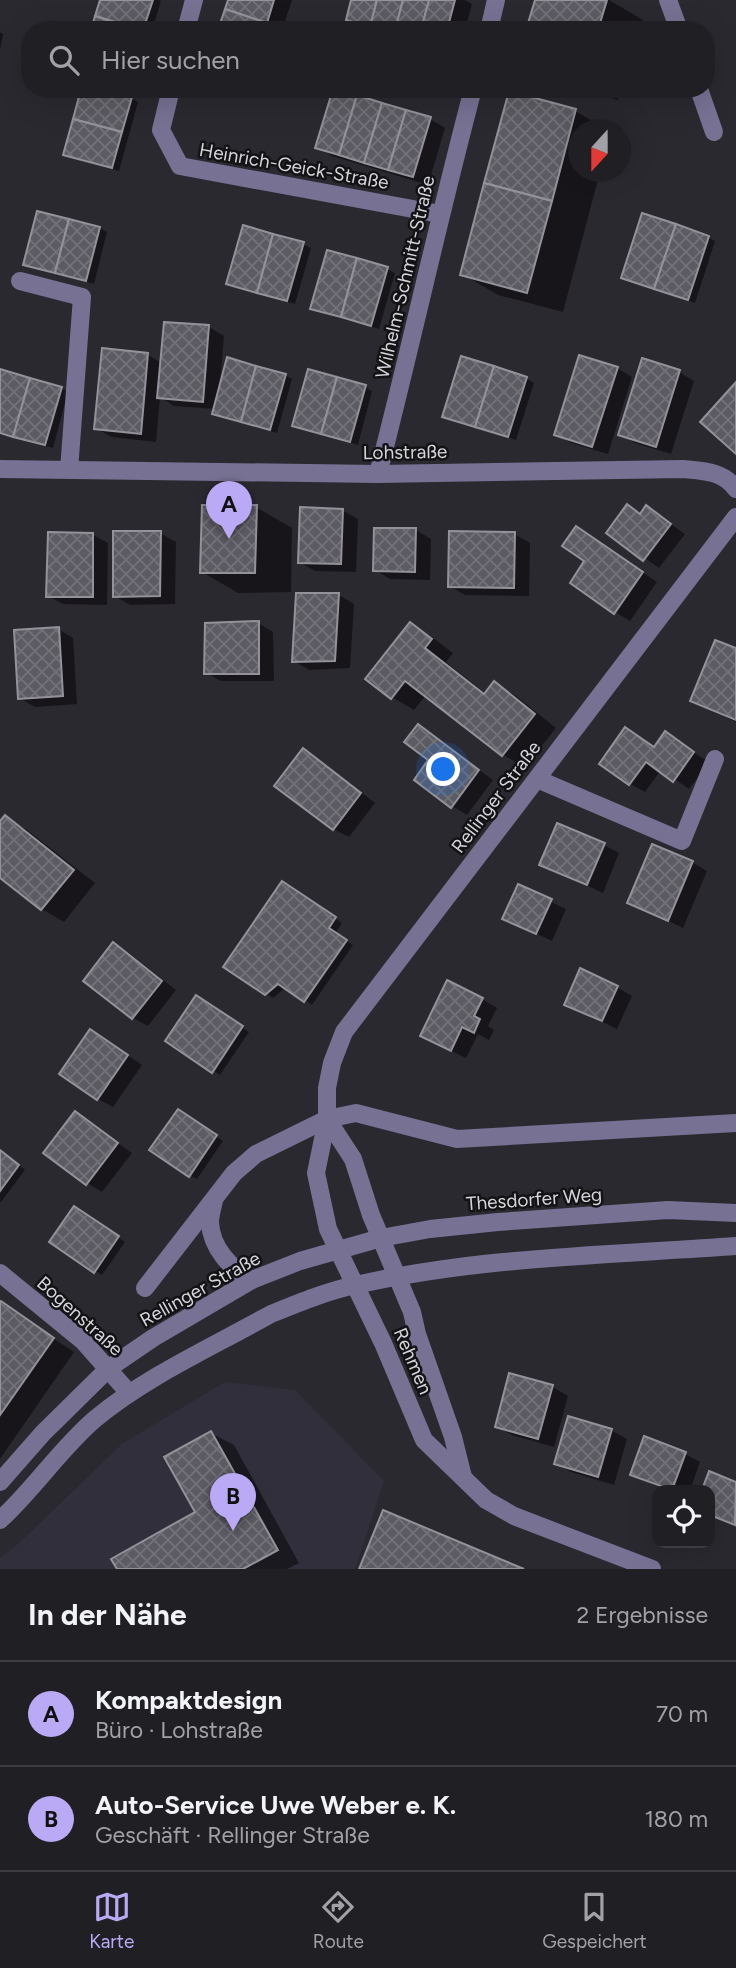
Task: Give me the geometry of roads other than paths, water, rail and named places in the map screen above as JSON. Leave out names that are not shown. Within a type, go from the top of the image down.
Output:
[{"type":"street","points":[[188,21],[194,0]]},
{"type":"street","points":[[491,21],[496,0]]},
{"type":"street","points":[[668,0],[675,21]]},
{"type":"street","name":"Heinrich-Geick-Straße","points":[[169,98],[161,130],[180,166],[440,214]]},
{"type":"street","name":"Wilhelm-Schmitt-Straße","points":[[378,474],[471,98]]},
{"type":"street","points":[[702,98],[714,132]]},
{"type":"street","points":[[20,281],[82,297],[69,470]]},
{"type":"street","name":"Lohstraße","points":[[0,469],[378,474],[683,469],[729,478],[736,489]]},
{"type":"street","name":"Rellinger Straße","points":[[0,1482],[43,1433],[109,1368],[153,1338],[252,1280],[338,1249],[328,1229],[316,1173],[327,1119],[327,1088],[332,1063],[344,1032],[736,517]]},
{"type":"street","points":[[537,779],[682,841],[715,759]]},
{"type":"street","name":"Rellinger Straße","points":[[145,1288],[234,1173],[256,1154],[327,1119],[356,1113],[457,1139],[736,1123]]},
{"type":"street","points":[[327,1119],[353,1158],[398,1278]]},
{"type":"street","points":[[214,1199],[210,1222],[215,1244],[237,1273],[252,1280]]},
{"type":"street","name":"Thesdorfer Weg","points":[[338,1249],[430,1229],[498,1222],[668,1210],[736,1213]]},
{"type":"street","points":[[0,1520],[19,1503],[54,1458],[95,1419],[129,1393],[271,1314],[355,1285],[467,1266],[736,1246]]},
{"type":"street","name":"Rehmen","points":[[338,1249],[383,1343],[424,1440],[486,1500],[514,1516],[652,1569]]},
{"type":"street","name":"Bogenstraße","points":[[0,1273],[83,1341],[129,1393]]},
{"type":"street","name":"Rehmen","points":[[398,1278],[412,1312],[417,1335],[453,1437],[464,1478]]},
{"type":"place","name":"Kompaktdesign","points":[[229,539]]},
{"type":"place","name":"Auto-Service Uwe Weber e. K.","points":[[233,1531]]}]
